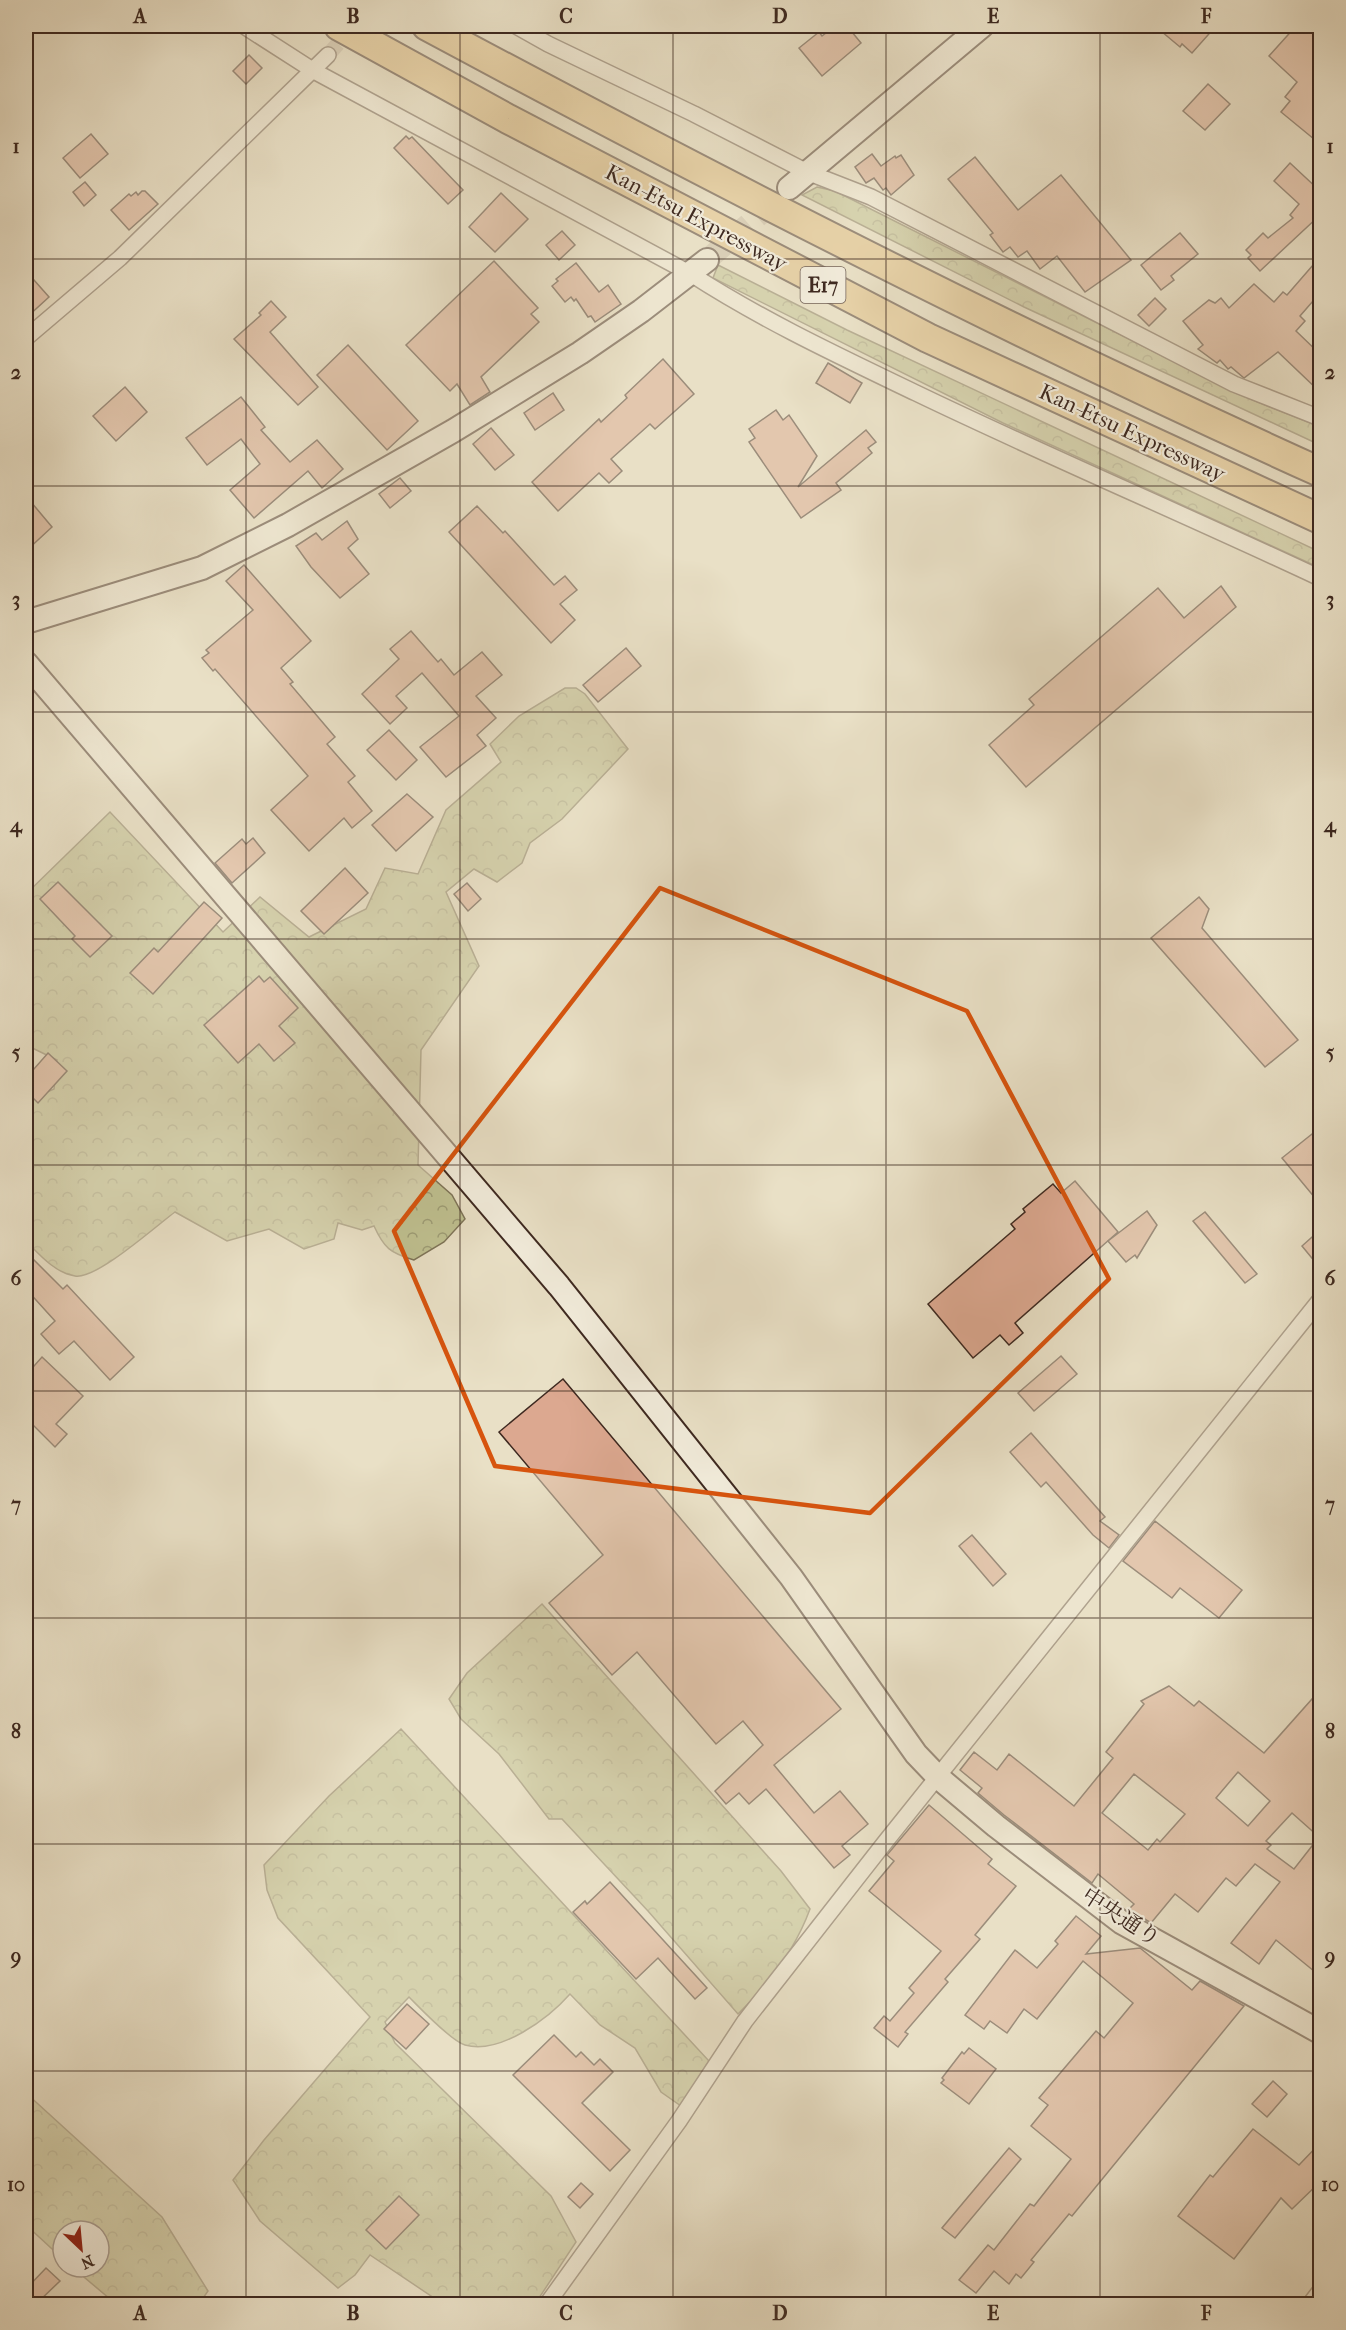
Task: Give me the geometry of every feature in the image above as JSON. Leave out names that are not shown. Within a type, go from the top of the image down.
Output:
[{"type":"highway","name":"Kan-Etsu Expressway","points":[[339,26],[529,130],[928,338],[1320,519]]},
{"type":"highway","name":"Kan-Etsu Expressway","points":[[427,26],[816,232],[1320,472]]},
{"type":"street","points":[[244,26],[314,71],[699,267],[727,297],[820,347],[991,429],[1320,578]]},
{"type":"street","points":[[516,26],[807,172],[870,198],[1234,384],[1320,418]]},
{"type":"street","points":[[789,188],[982,26]]},
{"type":"street","points":[[26,338],[120,258],[328,55]]},
{"type":"street","points":[[26,622],[202,568],[288,525],[433,443],[580,353],[699,267]]},
{"type":"street","name":"中央通り","points":[[26,663],[559,1286],[791,1577],[916,1754],[939,1778],[996,1826],[1121,1922],[1320,2032]]},
{"type":"street","points":[[547,2304],[679,2121],[745,2021],[1320,1300]]},
{"type":"street","points":[[1310,2304],[1320,2291]]},
{"type":"highlighted area","points":[[660,888],[967,1011],[1109,1279],[870,1513],[495,1466],[394,1231]]},
{"type":"green space","points":[[817,187],[835,191],[1236,393],[1320,427],[1320,445],[1024,307],[802,195]]},
{"type":"green space","points":[[718,265],[847,330],[1320,552],[1320,568],[1003,423],[713,278]]},
{"type":"green space","points":[[565,688],[576,688],[585,694],[628,749],[562,819],[530,843],[522,863],[497,882],[474,869],[446,892],[479,966],[421,1050],[418,1165],[452,1195],[465,1219],[444,1242],[414,1260],[389,1249],[374,1226],[362,1230],[338,1223],[334,1239],[304,1249],[269,1229],[227,1241],[175,1212],[111,1261],[85,1275],[68,1274],[54,1267],[42,1257],[26,1241],[26,1097],[29,1100],[54,1089],[57,1060],[26,1045],[26,894],[110,812],[223,932],[260,897],[309,937],[366,909],[385,868],[418,874],[446,810],[501,762],[490,744],[519,716]]},
{"type":"green space","points":[[542,1604],[781,1871],[810,1909],[797,1938],[780,1966],[738,2014],[648,1911],[562,1819],[549,1819],[499,1754],[461,1719],[449,1699],[467,1673]]},
{"type":"green space","points":[[401,1729],[709,2061],[681,2106],[661,2092],[635,2048],[600,2025],[570,1994],[550,2014],[537,2023],[508,2040],[493,2045],[479,2047],[465,2045],[452,2038],[409,1997],[385,2022],[395,2043],[551,2196],[576,2242],[535,2304],[443,2304],[370,2255],[355,2275],[338,2288],[260,2221],[233,2180],[264,2140],[370,2017],[278,1918],[267,1890],[264,1865],[329,1796]]},
{"type":"green space","points":[[26,2093],[162,2217],[208,2291],[199,2304],[116,2304],[86,2279],[111,2279],[111,2219],[51,2219],[51,2248],[26,2225]]},
{"type":"building","points":[[835,26],[847,26],[861,43],[822,76],[799,48],[819,32],[822,36]]},
{"type":"building","points":[[1155,26],[1216,26],[1192,53],[1182,44],[1180,47]]},
{"type":"building","points":[[1296,26],[1320,26],[1320,144],[1281,112],[1290,101],[1285,97],[1297,82],[1269,56]]},
{"type":"building","points":[[249,55],[262,68],[246,84],[233,71]]},
{"type":"building","points":[[1208,84],[1230,104],[1205,130],[1183,111]]},
{"type":"building","points":[[91,134],[108,154],[80,178],[63,158]]},
{"type":"building","points":[[406,136],[409,139],[412,137],[463,190],[448,204],[394,148]]},
{"type":"building","points":[[872,154],[881,166],[895,156],[896,158],[901,155],[914,175],[891,195],[886,188],[883,190],[874,178],[866,183],[855,167]]},
{"type":"building","points":[[975,157],[1018,210],[1061,175],[1131,260],[1085,292],[1057,256],[1040,269],[1027,251],[1018,257],[1010,247],[1003,252],[990,235],[993,233],[948,179]]},
{"type":"building","points":[[1290,163],[1320,191],[1320,215],[1260,271],[1248,258],[1251,255],[1246,250],[1263,233],[1268,238],[1293,218],[1290,215],[1299,204],[1274,181]]},
{"type":"building","points":[[85,182],[96,195],[84,206],[73,192]]},
{"type":"building","points":[[145,191],[158,204],[129,230],[111,210],[129,194],[131,196],[136,192],[138,195]]},
{"type":"building","points":[[501,193],[528,219],[495,252],[469,227]]},
{"type":"building","points":[[562,231],[575,245],[559,260],[546,245]]},
{"type":"building","points":[[1180,233],[1198,254],[1171,276],[1174,280],[1161,290],[1141,265]]},
{"type":"building","points":[[1320,257],[1320,293],[1300,316],[1305,321],[1296,331],[1320,354],[1320,392],[1278,352],[1244,378],[1231,367],[1228,369],[1220,360],[1217,363],[1198,349],[1203,345],[1183,321],[1209,300],[1215,303],[1221,298],[1229,308],[1254,284],[1274,302],[1283,292],[1287,295]]},
{"type":"building","points":[[494,261],[538,308],[531,314],[539,322],[481,377],[490,392],[470,405],[457,384],[450,391],[406,345]]},
{"type":"building","points":[[576,263],[599,292],[608,285],[621,304],[595,322],[591,316],[588,317],[576,299],[574,301],[571,297],[565,302],[552,286],[558,281],[556,279]]},
{"type":"building","points":[[26,271],[49,297],[26,318]]},
{"type":"building","points":[[1155,298],[1166,309],[1149,326],[1138,315]]},
{"type":"building","points":[[271,301],[286,317],[270,332],[318,387],[298,405],[234,339],[261,315],[259,313]]},
{"type":"building","points":[[348,345],[418,421],[387,450],[317,375]]},
{"type":"building","points":[[663,359],[694,394],[655,429],[650,424],[611,459],[622,471],[609,483],[599,473],[558,511],[532,482],[599,419],[601,422],[627,398],[625,395]]},
{"type":"building","points":[[828,363],[862,383],[850,403],[816,383]]},
{"type":"building","points":[[125,387],[147,412],[116,441],[93,416]]},
{"type":"building","points":[[553,393],[564,410],[535,430],[524,413]]},
{"type":"building","points":[[241,397],[265,427],[261,430],[290,462],[317,440],[343,469],[322,488],[308,471],[254,518],[230,490],[260,464],[241,439],[207,465],[186,438]]},
{"type":"building","points":[[776,410],[783,420],[789,415],[817,456],[798,487],[866,430],[876,442],[868,448],[872,453],[836,483],[841,490],[801,518],[749,442],[755,438],[749,429]]},
{"type":"building","points":[[491,428],[514,455],[495,470],[473,444]]},
{"type":"building","points":[[400,478],[411,491],[390,508],[379,494]]},
{"type":"building","points":[[26,496],[52,527],[26,551]]},
{"type":"building","points":[[477,506],[503,533],[505,531],[554,585],[565,576],[577,590],[560,604],[575,620],[551,643],[449,532]]},
{"type":"building","points":[[347,521],[358,539],[348,548],[369,574],[340,598],[311,567],[296,546],[316,533],[322,540]]},
{"type":"building","points":[[244,565],[311,641],[281,668],[293,682],[290,684],[335,737],[327,744],[355,776],[348,782],[372,811],[352,828],[344,818],[309,851],[271,810],[308,776],[215,669],[213,671],[202,658],[209,653],[206,650],[253,610],[226,581]]},
{"type":"building","points":[[1221,586],[1236,607],[1026,787],[989,745],[1034,705],[1029,699],[1158,588],[1184,618]]},
{"type":"building","points":[[411,631],[438,662],[441,659],[454,675],[482,652],[502,675],[476,696],[496,718],[477,735],[486,746],[446,777],[420,747],[459,716],[422,673],[396,696],[407,708],[390,724],[362,694],[399,659],[390,649]]},
{"type":"building","points":[[626,648],[641,666],[598,702],[583,685]]},
{"type":"building","points":[[389,730],[417,760],[396,780],[367,750]]},
{"type":"building","points":[[407,794],[433,817],[396,851],[372,825]]},
{"type":"building","points":[[253,838],[265,853],[232,883],[215,863],[242,839],[246,844]]},
{"type":"building","points":[[345,868],[368,893],[324,934],[301,911]]},
{"type":"building","points":[[58,882],[112,936],[90,957],[72,939],[75,936],[40,899]]},
{"type":"building","points":[[467,883],[481,899],[468,911],[454,894]]},
{"type":"building","points":[[1199,897],[1209,909],[1202,928],[1298,1040],[1265,1067],[1151,938]]},
{"type":"building","points":[[204,902],[222,918],[153,994],[130,973],[154,948],[158,952]]},
{"type":"building","points":[[259,976],[264,982],[270,977],[298,1008],[279,1026],[295,1043],[274,1061],[259,1044],[238,1063],[204,1025]]},
{"type":"building","points":[[48,1053],[67,1071],[38,1103],[26,1091],[26,1078]]},
{"type":"building","points":[[1312,1134],[1320,1145],[1320,1204],[1282,1158]]},
{"type":"building","points":[[1075,1181],[1118,1232],[1015,1323],[1023,1333],[1009,1345],[1000,1335],[973,1358],[928,1304],[1015,1229],[1011,1224],[1025,1212],[1023,1209],[1053,1184],[1061,1193]]},
{"type":"building","points":[[1147,1211],[1157,1225],[1137,1258],[1135,1255],[1126,1262],[1108,1241]]},
{"type":"building","points":[[1205,1212],[1257,1274],[1245,1283],[1193,1221]]},
{"type":"building","points":[[1320,1230],[1320,1268],[1302,1246]]},
{"type":"building","points":[[26,1252],[63,1289],[67,1285],[134,1357],[110,1380],[74,1341],[59,1354],[41,1334],[55,1321],[26,1289]]},
{"type":"building","points":[[1061,1356],[1077,1374],[1034,1411],[1018,1393]]},
{"type":"building","points":[[42,1357],[83,1396],[56,1424],[67,1434],[55,1447],[26,1418],[26,1375]]},
{"type":"building","points":[[563,1379],[841,1709],[774,1765],[814,1813],[840,1791],[868,1824],[842,1846],[850,1855],[834,1868],[766,1789],[749,1804],[739,1793],[726,1804],[715,1791],[763,1745],[743,1721],[716,1744],[637,1652],[612,1675],[549,1603],[603,1555],[499,1432]]},
{"type":"building","points":[[1031,1433],[1105,1517],[1100,1521],[1119,1535],[1109,1548],[1093,1535],[1046,1482],[1041,1487],[1010,1452]]},
{"type":"building","points":[[1155,1521],[1242,1590],[1219,1618],[1180,1588],[1172,1598],[1123,1561]]},
{"type":"building","points":[[972,1535],[1006,1574],[993,1586],[959,1546]]},
{"type":"building","points":[[1169,1686],[1194,1706],[1199,1701],[1264,1753],[1320,1690],[1320,1976],[1276,1940],[1259,1964],[1231,1943],[1280,1882],[1255,1864],[1236,1886],[1226,1878],[1198,1912],[1175,1894],[1151,1923],[1129,1909],[1134,1904],[1098,1874],[1092,1883],[1004,1815],[978,1793],[982,1788],[960,1770],[974,1752],[997,1770],[1009,1754],[1074,1806],[1113,1758],[1106,1752],[1144,1704],[1141,1701]],"holes":[[[1238,1772],[1270,1801],[1248,1826],[1216,1798]],[[1134,1774],[1185,1814],[1160,1842],[1157,1839],[1148,1850],[1102,1813]],[[1292,1813],[1319,1837],[1294,1869],[1267,1849],[1271,1845],[1266,1841]]]},
{"type":"building","points":[[929,1805],[992,1859],[988,1864],[1016,1886],[975,1935],[980,1939],[945,1979],[948,1982],[905,2032],[908,2034],[898,2047],[874,2028],[884,2016],[890,2021],[914,1993],[909,1988],[941,1951],[869,1891],[894,1861],[887,1855]]},
{"type":"building","points":[[610,1882],[707,1988],[695,1999],[658,1958],[636,1979],[573,1912],[585,1901],[587,1904]]},
{"type":"building","points":[[1076,1916],[1101,1936],[1086,1954],[1140,1948],[1192,1990],[1200,1981],[1244,2006],[1072,2216],[1069,2214],[1031,2260],[1034,2262],[1021,2278],[1016,2274],[1009,2284],[994,2271],[976,2293],[959,2280],[988,2245],[994,2250],[1030,2204],[1034,2206],[1071,2159],[1031,2126],[1048,2105],[1039,2098],[1096,2031],[1104,2038],[1133,2003],[1083,1961],[1037,2019],[1024,2009],[1007,2033],[990,2021],[984,2029],[965,2015],[1015,1950],[1037,1968],[1058,1944],[1055,1941]]},
{"type":"building","points":[[407,2004],[429,2024],[406,2049],[384,2029]]},
{"type":"building","points":[[554,2035],[576,2057],[581,2052],[594,2065],[600,2059],[613,2072],[582,2103],[630,2150],[610,2171],[513,2075]]},
{"type":"building","points":[[969,2048],[996,2069],[969,2104],[941,2083],[944,2080],[942,2078],[962,2052],[964,2054]]},
{"type":"building","points":[[1273,2081],[1287,2094],[1267,2117],[1252,2104]]},
{"type":"building","points":[[1253,2129],[1299,2165],[1320,2143],[1320,2182],[1292,2209],[1281,2198],[1234,2259],[1178,2216],[1210,2175],[1213,2177]]},
{"type":"building","points":[[1009,2148],[1021,2159],[955,2238],[942,2228]]},
{"type":"building","points":[[581,2183],[593,2194],[580,2208],[568,2197]]},
{"type":"building","points":[[399,2196],[419,2215],[386,2249],[366,2230]]},
{"type":"building","points":[[46,2268],[51,2273],[51,2279],[60,2281],[36,2304],[26,2295],[29,2292],[26,2289]]},
{"type":"tunnel","points":[[328,55],[352,28]]},
{"type":"tunnel","points":[[707,260],[781,196]]}]
